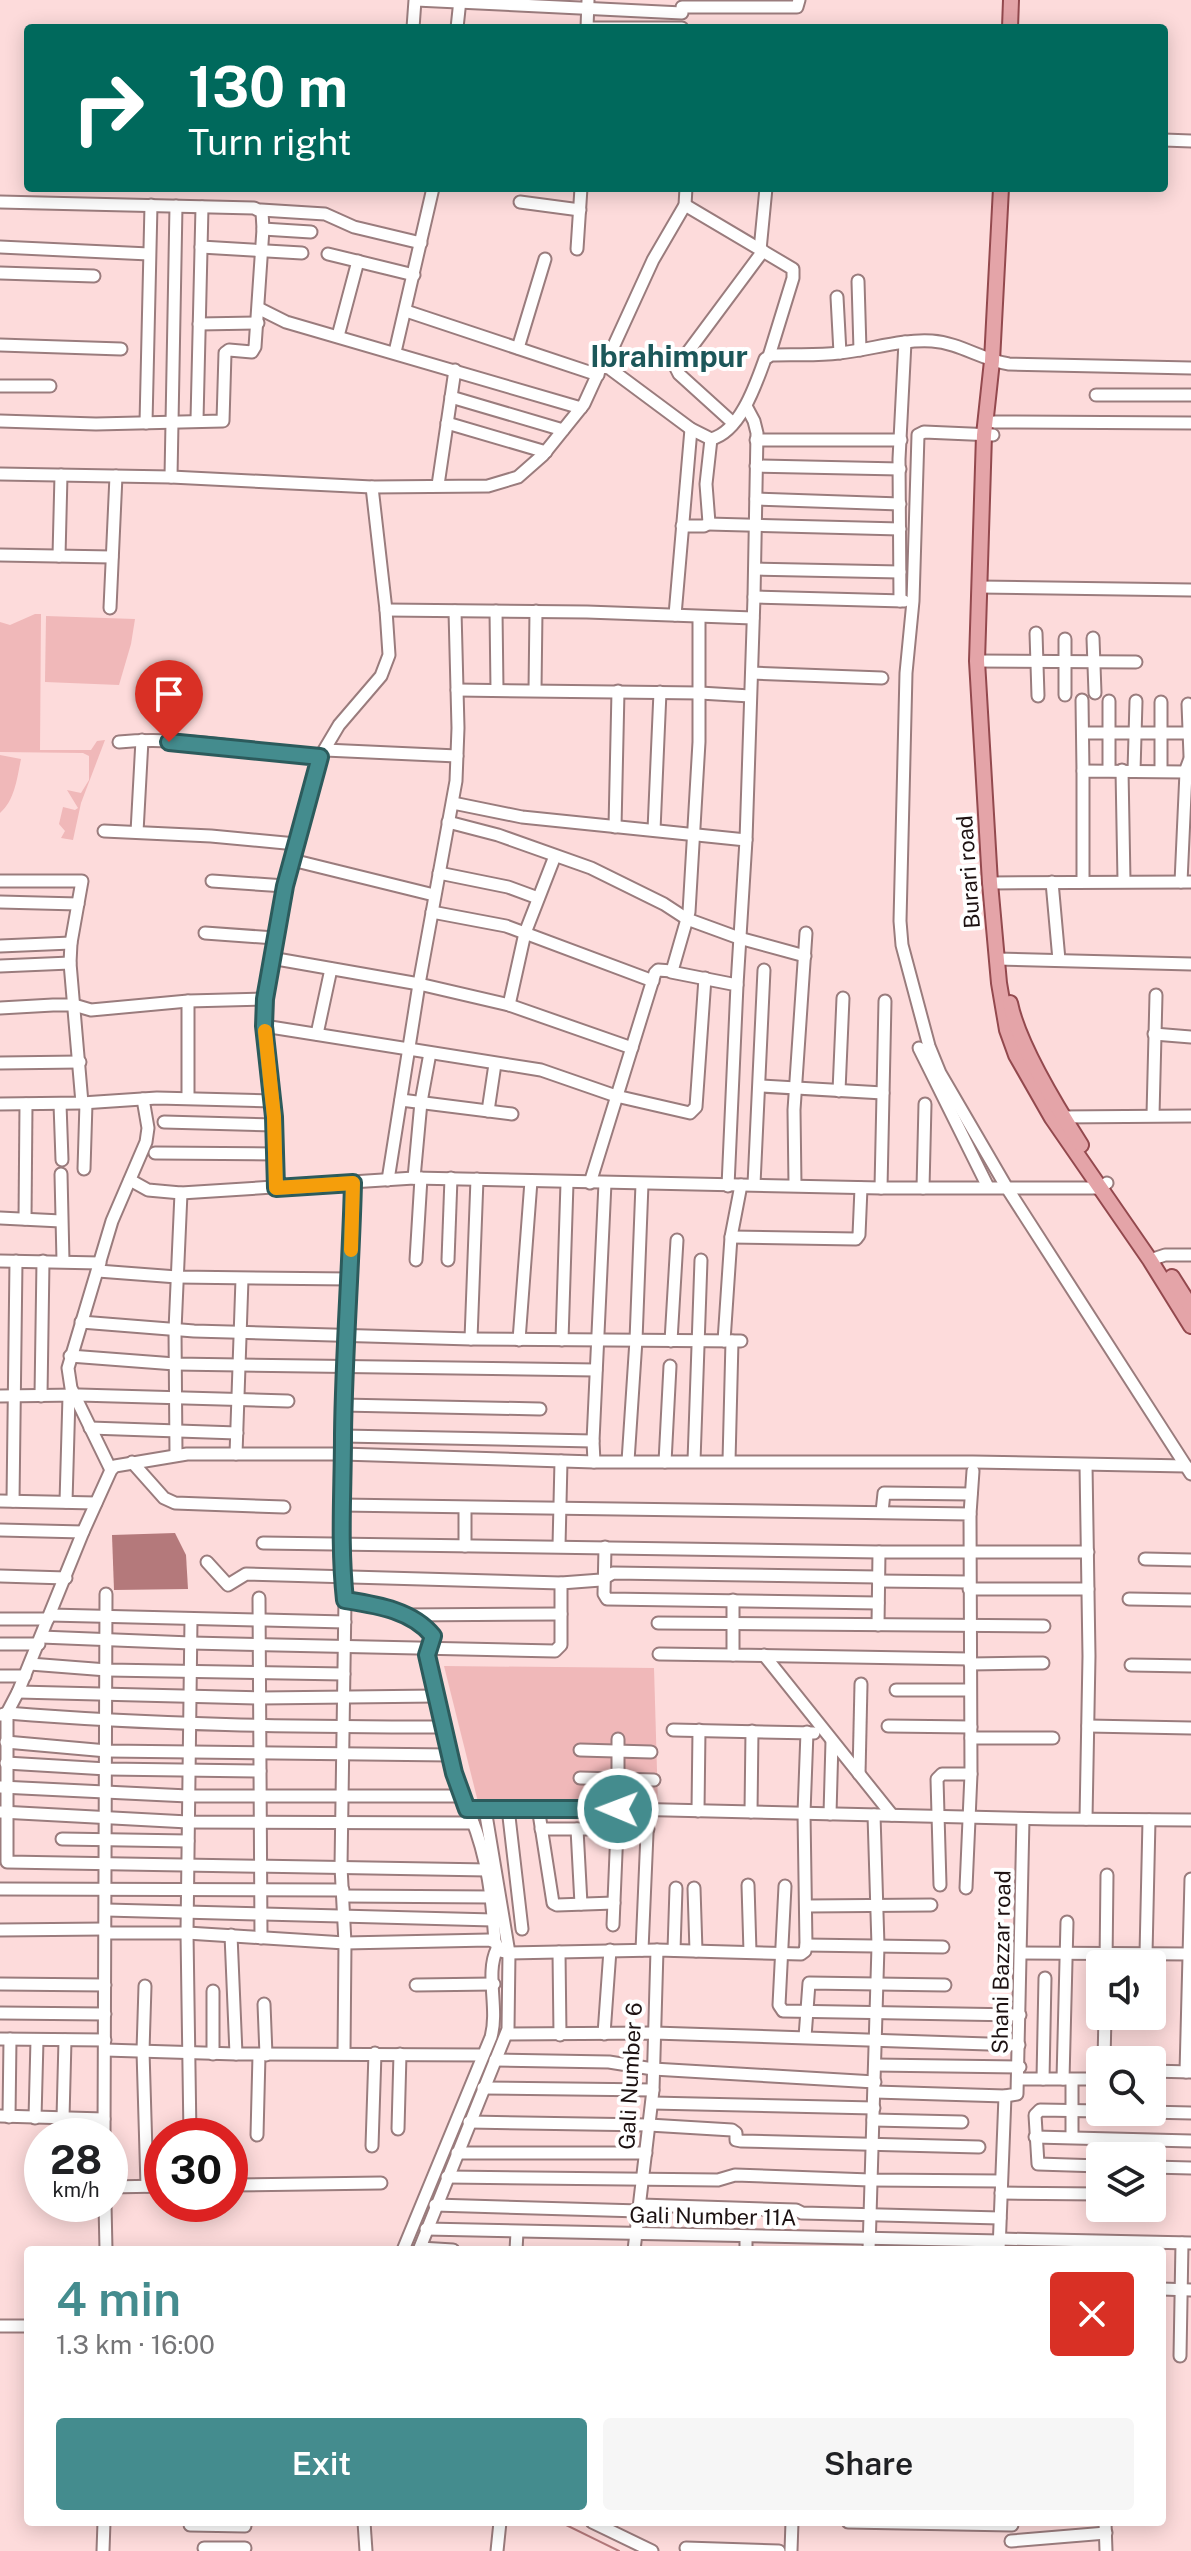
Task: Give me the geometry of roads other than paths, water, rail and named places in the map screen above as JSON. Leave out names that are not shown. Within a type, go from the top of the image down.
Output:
[{"type":"main road","points":[[1010,24],[1011,0]]},
{"type":"main road","points":[[1018,24],[1020,0]]},
{"type":"main road","points":[[996,362],[1001,192]]},
{"type":"main road","points":[[996,362],[1007,192]]},
{"type":"main road","name":"Burari road","points":[[996,362],[982,587],[981,661],[1007,1030],[1011,1044],[1103,1186],[1190,1303]]},
{"type":"main road","name":"Burari road","points":[[1154,1258],[1191,1326]]},
{"type":"street","points":[[413,24],[416,0],[682,7],[797,7],[799,0]]},
{"type":"street","points":[[457,24],[460,1]]},
{"type":"street","points":[[1168,140],[1191,141]]},
{"type":"street","points":[[395,352],[432,192]]},
{"type":"street","points":[[577,249],[581,192]]},
{"type":"street","points":[[0,474],[171,477],[372,487],[488,486],[518,477],[546,452],[581,408],[653,260],[685,205],[686,192]]},
{"type":"street","points":[[732,422],[676,368],[761,251],[766,192]]},
{"type":"street","points":[[0,202],[151,205],[325,214],[354,227],[421,243]]},
{"type":"street","points":[[520,202],[580,210]]},
{"type":"street","points":[[146,423],[151,205]]},
{"type":"street","points":[[685,205],[792,267],[794,272],[769,356],[746,406],[722,434],[711,439]]},
{"type":"street","points":[[171,477],[176,206]]},
{"type":"street","points":[[197,420],[202,207]]},
{"type":"street","points":[[0,421],[223,421],[225,353],[229,350],[254,350],[260,309],[261,210]]},
{"type":"street","points":[[263,229],[311,232]]},
{"type":"street","points":[[0,247],[149,254]]},
{"type":"street","points":[[201,247],[302,253]]},
{"type":"street","points":[[328,254],[414,275]]},
{"type":"street","points":[[518,348],[545,259]]},
{"type":"street","points":[[338,336],[358,261]]},
{"type":"street","points":[[0,273],[94,276]]},
{"type":"street","points":[[858,281],[860,350]]},
{"type":"street","points":[[837,297],[840,353]]},
{"type":"street","points":[[260,309],[286,322],[581,408]]},
{"type":"street","points":[[406,311],[518,348],[601,371],[609,368],[691,429],[711,439]]},
{"type":"street","points":[[199,324],[258,323]]},
{"type":"street","points":[[769,356],[840,353],[905,342],[944,342],[996,362],[1191,368]]},
{"type":"street","points":[[905,342],[900,572],[907,601]]},
{"type":"street","points":[[0,345],[121,349]]},
{"type":"street","points":[[438,485],[455,370]]},
{"type":"street","points":[[0,386],[50,386]]},
{"type":"street","points":[[1096,395],[1191,395]]},
{"type":"street","points":[[451,397],[563,430]]},
{"type":"street","points":[[728,1186],[746,840],[755,569],[756,440],[754,421],[746,406]]},
{"type":"street","points":[[447,423],[546,452]]},
{"type":"street","points":[[997,1187],[929,1046],[902,945],[907,601],[918,435],[924,432],[1191,423]]},
{"type":"street","points":[[675,615],[691,429]]},
{"type":"street","points":[[708,524],[706,484],[711,439]]},
{"type":"street","points":[[756,440],[901,440]]},
{"type":"street","points":[[756,466],[900,469]]},
{"type":"street","points":[[59,556],[61,475]]},
{"type":"street","points":[[110,608],[116,476]]},
{"type":"street","points":[[276,1188],[275,1125],[264,1026],[271,958],[285,886],[322,753],[339,725],[384,671],[390,649],[372,487]]},
{"type":"street","points":[[756,499],[900,504]]},
{"type":"street","points":[[682,526],[900,529]]},
{"type":"street","points":[[0,555],[112,557]]},
{"type":"street","points":[[755,569],[900,572]]},
{"type":"street","points":[[982,587],[1191,590]]},
{"type":"street","points":[[754,597],[907,601]]},
{"type":"street","points":[[386,610],[753,618]]},
{"type":"street","points":[[388,1180],[434,895],[453,803],[457,756],[455,611]]},
{"type":"street","points":[[496,611],[497,690]]},
{"type":"street","points":[[535,690],[536,611]]},
{"type":"street","points":[[671,972],[687,919],[694,833],[700,693],[699,617]]},
{"type":"street","points":[[1036,633],[1038,696]]},
{"type":"street","points":[[1093,638],[1095,693]]},
{"type":"street","points":[[1065,639],[1065,695]]},
{"type":"street","points":[[981,661],[1136,662]]},
{"type":"street","points":[[752,673],[882,678]]},
{"type":"street","points":[[457,690],[750,696]]},
{"type":"street","points":[[615,827],[618,691]]},
{"type":"street","points":[[654,830],[660,692]]},
{"type":"street","points":[[1082,700],[1083,881]]},
{"type":"street","points":[[1109,701],[1109,770]]},
{"type":"street","points":[[1124,881],[1128,771],[1136,733],[1136,701]]},
{"type":"street","points":[[1161,702],[1161,771]]},
{"type":"street","points":[[995,883],[1186,882],[1191,756],[1188,704]]},
{"type":"street","points":[[1083,733],[1188,733]]},
{"type":"street","points":[[137,832],[142,740]]},
{"type":"street","points":[[119,742],[142,740],[322,753],[457,756]]},
{"type":"street","points":[[1083,771],[1161,771],[1188,778]]},
{"type":"street","points":[[453,803],[522,817],[746,840]]},
{"type":"street","points":[[448,822],[498,835],[599,872],[687,919],[739,938],[805,956]]},
{"type":"street","points":[[104,831],[238,837],[296,844]]},
{"type":"street","points":[[509,1005],[525,933],[555,856]]},
{"type":"street","points":[[292,860],[434,895]]},
{"type":"street","points":[[439,873],[508,887],[538,898]]},
{"type":"street","points":[[0,881],[82,881],[70,963],[84,1103],[84,1169]]},
{"type":"street","points":[[212,881],[285,886]]},
{"type":"street","points":[[1052,882],[1059,960]]},
{"type":"street","points":[[0,902],[78,904]]},
{"type":"street","points":[[432,912],[484,920],[653,981]]},
{"type":"street","points":[[205,933],[275,938]]},
{"type":"street","points":[[795,1185],[796,1088],[806,933]]},
{"type":"street","points":[[0,946],[71,943]]},
{"type":"street","points":[[271,958],[419,984],[509,1005],[632,1048]]},
{"type":"street","points":[[1001,959],[1191,964]]},
{"type":"street","points":[[0,966],[70,963]]},
{"type":"street","points":[[317,1034],[331,969]]},
{"type":"street","points":[[590,1183],[657,970],[737,985]]},
{"type":"street","points":[[754,1184],[764,970]]},
{"type":"street","points":[[264,1026],[548,1072],[616,1096],[690,1113],[695,1110],[705,978]]},
{"type":"street","points":[[1153,1115],[1156,995]]},
{"type":"street","points":[[839,1091],[843,998]]},
{"type":"street","points":[[0,1008],[74,1005],[91,1010],[188,1001],[265,999]]},
{"type":"street","points":[[188,1001],[188,1098]]},
{"type":"street","points":[[881,1188],[885,1001]]},
{"type":"street","points":[[1154,1034],[1191,1037]]},
{"type":"street","points":[[919,1048],[997,1187],[1189,1470]]},
{"type":"street","points":[[416,1260],[421,1102],[430,1053]]},
{"type":"street","points":[[0,1063],[80,1062]]},
{"type":"street","points":[[488,1111],[495,1064]]},
{"type":"street","points":[[760,1086],[883,1093]]},
{"type":"street","points":[[0,1104],[60,1104],[148,1098],[273,1101]]},
{"type":"street","points":[[113,1468],[96,1428],[68,1380],[89,1323],[112,1221],[134,1183],[148,1135],[148,1098]]},
{"type":"street","points":[[401,1100],[512,1114]]},
{"type":"street","points":[[25,1219],[26,1104]]},
{"type":"street","points":[[60,1104],[62,1160]]},
{"type":"street","points":[[923,1188],[925,1104]]},
{"type":"street","points":[[1058,1118],[1191,1116]]},
{"type":"street","points":[[164,1122],[275,1125]]},
{"type":"street","points":[[155,1153],[276,1154]]},
{"type":"street","points":[[61,1174],[63,1261]]},
{"type":"street","points":[[134,1183],[148,1190],[181,1193],[417,1178],[861,1188],[1103,1186]]},
{"type":"street","points":[[448,1260],[451,1178]]},
{"type":"street","points":[[471,1339],[477,1179]]},
{"type":"street","points":[[519,1340],[531,1181]]},
{"type":"street","points":[[344,2053],[345,1943],[341,1867],[345,1727],[342,1405],[348,1336],[353,1183]]},
{"type":"street","points":[[562,1340],[567,1183]]},
{"type":"street","points":[[594,1462],[596,1340],[605,1183]]},
{"type":"street","points":[[628,1461],[642,1184]]},
{"type":"street","points":[[729,1461],[731,1237],[741,1185]]},
{"type":"street","points":[[731,1237],[856,1239],[859,1235],[861,1188]]},
{"type":"street","points":[[176,1455],[175,1330],[181,1193]]},
{"type":"street","points":[[0,1218],[61,1221]]},
{"type":"street","points":[[671,1341],[677,1240]]},
{"type":"street","points":[[1154,1258],[1191,1255]]},
{"type":"street","points":[[694,1461],[701,1260]]},
{"type":"street","points":[[0,1261],[63,1261],[114,1274],[350,1279]]},
{"type":"street","points":[[13,1501],[16,1261]]},
{"type":"street","points":[[41,1396],[43,1261]]},
{"type":"street","points":[[236,1454],[242,1279]]},
{"type":"street","points":[[89,1323],[175,1330],[348,1336],[732,1341]]},
{"type":"street","points":[[76,1357],[175,1364],[345,1364],[530,1371],[596,1370]]},
{"type":"street","points":[[665,1462],[670,1366]]},
{"type":"street","points":[[66,1502],[78,1395]]},
{"type":"street","points":[[0,1396],[288,1401]]},
{"type":"street","points":[[342,1405],[540,1409]]},
{"type":"street","points":[[96,1428],[237,1433]]},
{"type":"street","points":[[343,1436],[593,1441]]},
{"type":"street","points":[[488,1870],[7,1862],[3,1838],[3,1787],[7,1705],[25,1676],[83,1532],[113,1468],[130,1462],[176,1455],[342,1454],[594,1462],[1086,1465],[1189,1470]]},
{"type":"street","points":[[559,1546],[561,1461]]},
{"type":"street","points":[[130,1462],[164,1498],[175,1503],[284,1507]]},
{"type":"street","points":[[1086,1465],[1086,1819]]},
{"type":"street","points":[[966,1888],[971,1774],[969,1552],[973,1471]]},
{"type":"street","points":[[882,1512],[884,1493],[971,1494]]},
{"type":"street","points":[[0,1501],[96,1503]]},
{"type":"street","points":[[341,1505],[970,1514]]},
{"type":"street","points":[[465,1508],[465,1546]]},
{"type":"street","points":[[0,1530],[83,1532]]},
{"type":"street","points":[[263,1543],[1088,1552]]},
{"type":"street","points":[[605,1547],[604,1594],[607,1599],[878,1603]]},
{"type":"street","points":[[878,1625],[879,1552]]},
{"type":"street","points":[[1145,1559],[1191,1560]]},
{"type":"street","points":[[207,1562],[226,1583],[246,1574],[561,1583],[604,1579],[613,1573],[878,1579],[969,1586],[1088,1589]]},
{"type":"street","points":[[0,1576],[66,1578]]},
{"type":"street","points":[[0,1644],[106,1640],[431,1645],[555,1651],[561,1645],[561,1583]]},
{"type":"street","points":[[104,2118],[106,1594]]},
{"type":"street","points":[[259,1598],[261,1938]]},
{"type":"street","points":[[1129,1599],[1191,1600]]},
{"type":"street","points":[[733,1600],[733,1655]]},
{"type":"street","points":[[0,1619],[105,1616],[260,1620],[376,1604],[403,1615],[433,1636],[427,1655],[460,1796],[476,1810],[501,1950],[507,2034],[420,2246]]},
{"type":"street","points":[[403,1615],[561,1614]]},
{"type":"street","points":[[190,2118],[187,1933],[191,1619]]},
{"type":"street","points":[[658,1623],[1044,1626]]},
{"type":"street","points":[[659,1654],[1043,1663]]},
{"type":"street","points":[[764,1655],[892,1815]]},
{"type":"street","points":[[30,1664],[107,1670],[344,1674]]},
{"type":"street","points":[[1131,1665],[1191,1666]]},
{"type":"street","points":[[0,1676],[25,1676]]},
{"type":"street","points":[[859,1774],[861,1684]]},
{"type":"street","points":[[896,1690],[970,1690]]},
{"type":"street","points":[[7,1705],[107,1693],[261,1698],[437,1696]]},
{"type":"street","points":[[7,1705],[106,1721],[444,1727]]},
{"type":"street","points":[[888,1726],[1053,1738]]},
{"type":"street","points":[[1088,1726],[1191,1728]]},
{"type":"street","points":[[673,1730],[807,1732],[829,1737]]},
{"type":"street","points":[[698,1811],[699,1730]]},
{"type":"street","points":[[751,1812],[752,1731]]},
{"type":"street","points":[[0,1930],[187,1933],[345,1943],[489,1940],[501,1950],[559,1952],[674,1950],[801,1954],[806,1945],[804,1813],[807,1732]]},
{"type":"street","points":[[829,1737],[830,1814]]},
{"type":"street","points":[[618,1739],[618,1809]]},
{"type":"street","points":[[6,1742],[107,1751],[450,1755]]},
{"type":"street","points":[[580,1750],[651,1752]]},
{"type":"street","points":[[6,1763],[107,1769],[260,1771]]},
{"type":"street","points":[[940,1885],[938,1776],[971,1774]]},
{"type":"street","points":[[580,1778],[654,1780]]},
{"type":"street","points":[[3,1787],[188,1796],[460,1796]]},
{"type":"street","points":[[476,1810],[538,1807],[1191,1820]]},
{"type":"street","points":[[538,1807],[553,1903],[614,1903]]},
{"type":"street","points":[[508,1808],[522,1929]]},
{"type":"street","points":[[405,2246],[495,2021],[493,1963],[501,1950],[493,1920],[488,1870],[473,1823],[476,1810]]},
{"type":"street","points":[[642,1950],[648,1810]]},
{"type":"street","points":[[3,1812],[259,1824],[473,1823]]},
{"type":"street","points":[[869,2244],[878,1946],[874,1815]]},
{"type":"street","name":"Shani Bazzar road","points":[[1005,2096],[1017,2094],[1020,2073],[1023,1819]]},
{"type":"street","points":[[1146,1950],[1149,1820]]},
{"type":"street","points":[[541,1829],[648,1829]]},
{"type":"street","points":[[577,1829],[581,1904]]},
{"type":"street","points":[[613,1925],[617,1829]]},
{"type":"street","points":[[62,1839],[188,1841]]},
{"type":"street","points":[[1106,1950],[1107,1875]]},
{"type":"street","points":[[1166,2071],[1188,2072],[1191,1879]]},
{"type":"street","points":[[748,1885],[750,1952]]},
{"type":"street","points":[[785,1886],[780,2008],[783,2011],[1020,2015]]},
{"type":"street","points":[[674,1950],[676,1888]]},
{"type":"street","points":[[694,1888],[696,1951]]},
{"type":"street","points":[[0,1889],[492,1897]]},
{"type":"street","points":[[807,1906],[931,1905]]},
{"type":"street","points":[[106,1910],[493,1920]]},
{"type":"street","points":[[1067,1922],[1067,2079],[1072,2137]]},
{"type":"street","points":[[231,1935],[236,2054]]},
{"type":"street","points":[[806,1945],[943,1947]]},
{"type":"street","points":[[604,2034],[610,1950]]},
{"type":"street","name":"Gali Number 6","points":[[634,2246],[652,2097],[657,1950]]},
{"type":"street","points":[[559,1952],[560,2035]]},
{"type":"street","points":[[1021,1953],[1086,1956]]},
{"type":"street","points":[[1166,1954],[1191,1954]]},
{"type":"street","points":[[1043,2079],[1045,1978]]},
{"type":"street","points":[[805,2037],[809,1983],[945,1985]]},
{"type":"street","points":[[0,1984],[105,1985]]},
{"type":"street","points":[[416,1985],[494,1984]]},
{"type":"street","points":[[145,1986],[145,2118]]},
{"type":"street","points":[[213,1991],[213,2054]]},
{"type":"street","points":[[257,2135],[264,2004]]},
{"type":"street","points":[[0,2013],[105,2014]]},
{"type":"street","points":[[507,2034],[654,2033],[1019,2045]]},
{"type":"street","points":[[37,2040],[35,2118],[5,2117],[5,2039],[65,2040],[143,2051],[213,2054],[483,2055]]},
{"type":"street","points":[[63,2118],[65,2040]]},
{"type":"street","points":[[372,2146],[375,2053]]},
{"type":"street","points":[[398,2129],[400,2054]]},
{"type":"street","points":[[495,2060],[609,2062],[653,2069],[1005,2096],[999,2243]]},
{"type":"street","points":[[875,2065],[1020,2073],[1043,2079],[1086,2079]]},
{"type":"street","points":[[483,2088],[652,2097],[962,2122]]},
{"type":"street","points":[[1086,2110],[1037,2110],[1035,2137],[1038,2164],[1086,2166]]},
{"type":"street","points":[[1166,2112],[1191,2113]]},
{"type":"street","points":[[469,2122],[649,2125],[732,2130],[736,2133],[736,2140],[741,2141],[979,2147]]},
{"type":"street","points":[[1035,2137],[1191,2141]]},
{"type":"street","points":[[457,2153],[646,2153]]},
{"type":"street","points":[[1166,2167],[1191,2168]]},
{"type":"street","points":[[447,2177],[718,2180],[735,2175],[1086,2193]]},
{"type":"street","points":[[248,2185],[381,2183]]},
{"type":"street","points":[[435,2205],[1000,2218]]},
{"type":"street","points":[[105,2222],[106,2246]]},
{"type":"street","points":[[427,2227],[811,2233],[814,2246]]},
{"type":"street","name":"Gali Number 11A","points":[[427,2227],[517,2232],[634,2231],[746,2237],[811,2233],[869,2244],[1155,2246],[1186,2243]]},
{"type":"street","points":[[516,2246],[517,2232]]},
{"type":"street","points":[[666,2235],[666,2246]]},
{"type":"street","points":[[694,2235],[694,2246]]},
{"type":"street","points":[[719,2235],[720,2246]]},
{"type":"street","points":[[774,2236],[774,2246]]},
{"type":"street","points":[[746,2237],[746,2246]]},
{"type":"street","points":[[1180,2356],[1186,2290],[1186,2243]]},
{"type":"street","points":[[1166,2289],[1186,2290]]},
{"type":"street","points":[[0,2326],[24,2326]]},
{"type":"street","points":[[103,2551],[104,2526]]},
{"type":"street","points":[[204,2548],[245,2549],[245,2526]]},
{"type":"street","points":[[364,2526],[366,2551]]},
{"type":"street","points":[[497,2551],[500,2526]]},
{"type":"street","points":[[600,2526],[652,2551]]},
{"type":"street","points":[[791,2551],[792,2526]]},
{"type":"street","points":[[1012,2526],[1011,2546],[1105,2527],[1106,2551]]},
{"type":"street","points":[[686,2548],[779,2551]]},
{"type":"waterway","points":[[568,2526],[619,2551]]},
{"type":"district","name":"Ibrahimpur","points":[[669,357]]}]
